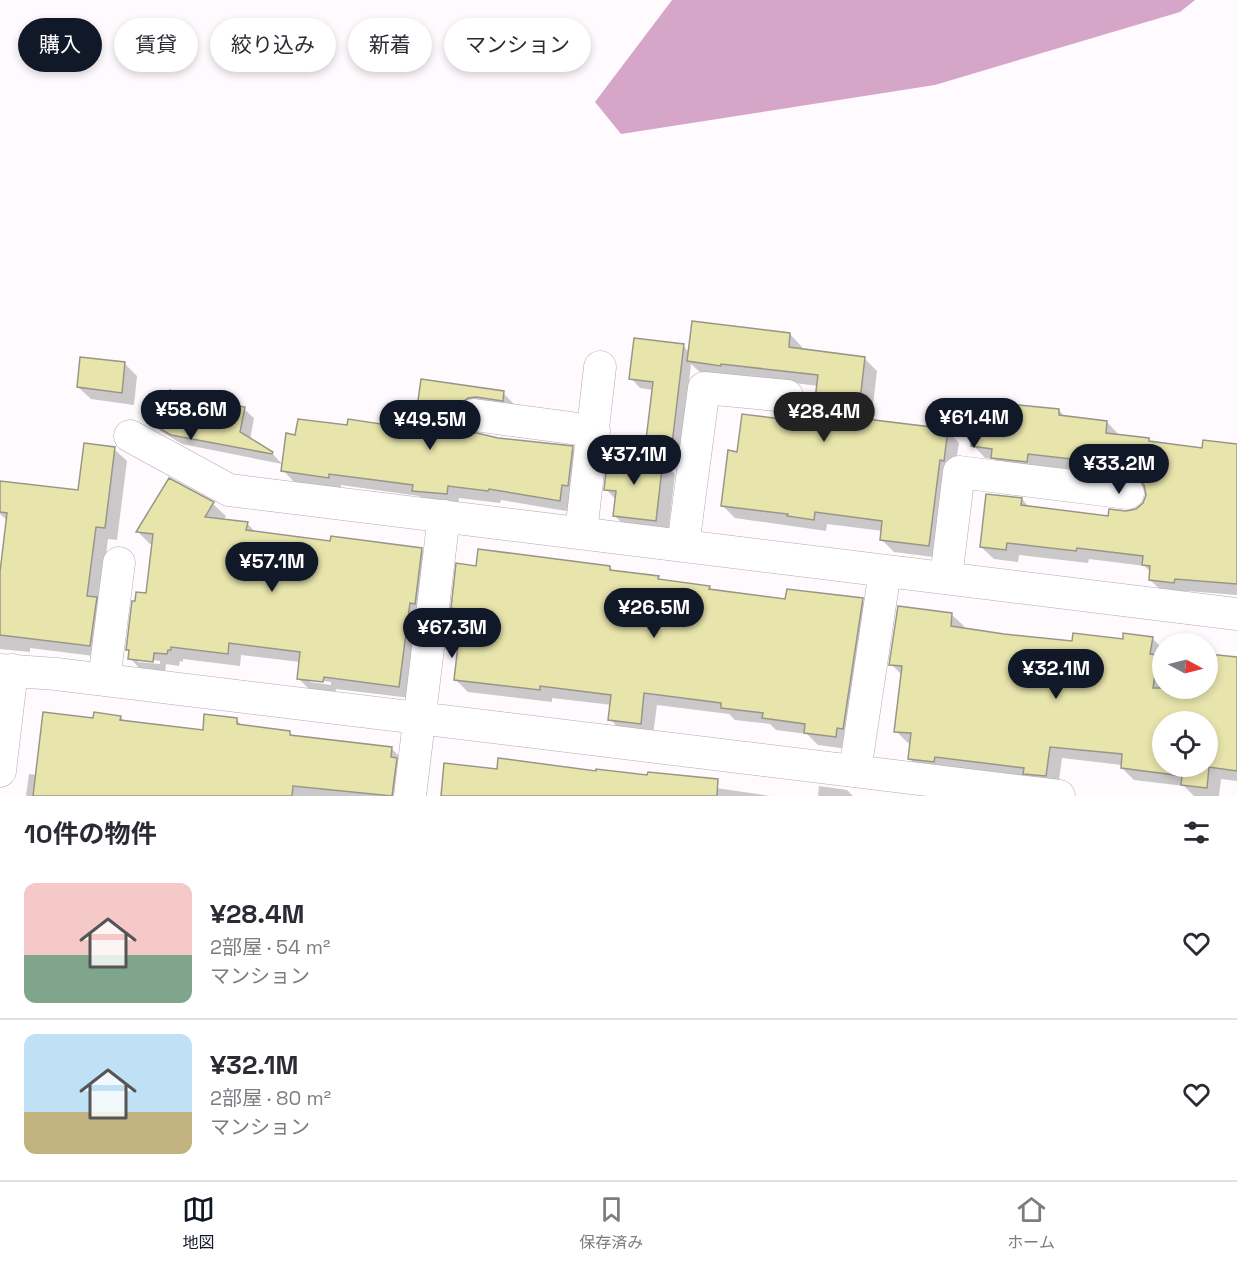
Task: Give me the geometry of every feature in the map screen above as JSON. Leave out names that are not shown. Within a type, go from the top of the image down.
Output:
[{"type":"street","points":[[581,533],[600,367]]},
{"type":"street","points":[[683,546],[704,388],[787,396]]},
{"type":"street","points":[[474,415],[594,431]]},
{"type":"street","points":[[130,436],[229,490],[1237,614]]},
{"type":"street","points":[[946,578],[959,472],[1128,493]]},
{"type":"street","points":[[410,796],[444,516]]},
{"type":"street","points":[[104,680],[119,563]]},
{"type":"street","points":[[855,771],[885,571]]},
{"type":"street","points":[[0,771],[6,670],[1059,796]]},
{"type":"shaded area","points":[[672,0],[1195,0],[1180,12],[935,85],[621,134],[595,102]]},
{"type":"building","points":[[692,321],[790,333],[789,347],[865,357],[858,418],[948,429],[944,461],[940,460],[929,546],[880,540],[882,521],[815,512],[814,520],[787,516],[788,514],[721,506],[728,450],[737,452],[742,414],[812,423],[818,375],[687,361]]},
{"type":"building","points":[[634,338],[684,344],[672,444],[646,440],[653,382],[629,379]]},
{"type":"building","points":[[80,357],[125,362],[122,393],[77,387]]},
{"type":"building","points":[[421,379],[504,391],[503,401],[476,397],[468,398],[460,404],[456,413],[458,422],[464,430],[498,438],[573,446],[568,486],[562,485],[560,501],[489,489],[488,491],[448,486],[447,494],[412,491],[413,485],[329,474],[329,478],[281,471],[286,433],[295,435],[298,419],[347,425],[348,419],[414,429]]},
{"type":"building","points":[[170,390],[217,418],[220,403],[245,407],[240,432],[273,452],[272,454],[171,435],[150,423]]},
{"type":"building","points":[[977,401],[1059,409],[1059,415],[1107,421],[1106,433],[1149,438],[1149,441],[1202,448],[1203,440],[1237,444],[1237,584],[1175,579],[1174,583],[1149,580],[1150,566],[1142,565],[1143,556],[1007,543],[1006,550],[980,547],[986,494],[1022,498],[1021,505],[1108,516],[1109,509],[1126,511],[1136,509],[1143,503],[1146,495],[1144,485],[1138,478],[1114,473],[1115,464],[1028,454],[1027,462],[991,458],[992,449],[971,446]]},
{"type":"building","points":[[84,443],[115,447],[105,528],[96,527],[87,596],[97,597],[90,646],[0,635],[0,572],[7,513],[0,512],[0,481],[78,490]]},
{"type":"building","points":[[608,454],[663,460],[656,521],[613,516],[616,491],[604,490]]},
{"type":"building","points":[[169,478],[214,502],[205,517],[248,522],[246,530],[330,541],[331,536],[422,548],[415,604],[410,603],[399,687],[324,677],[323,682],[297,679],[300,652],[229,643],[228,654],[171,647],[167,654],[154,653],[153,662],[128,659],[129,650],[126,650],[132,601],[135,601],[136,592],[146,593],[153,534],[136,532]]},
{"type":"building","points":[[478,549],[610,566],[610,570],[659,576],[658,579],[710,586],[709,589],[785,599],[787,589],[863,598],[843,729],[837,728],[836,737],[804,733],[805,724],[762,718],[763,713],[721,708],[721,703],[644,693],[641,724],[608,720],[611,695],[540,686],[540,690],[454,680],[462,610],[451,608],[456,563],[476,566]]},
{"type":"building","points":[[898,606],[952,613],[951,626],[1004,634],[1072,641],[1073,633],[1123,639],[1123,633],[1152,637],[1150,654],[1152,654],[1152,699],[1218,699],[1218,655],[1237,657],[1237,771],[1218,768],[1218,711],[1152,711],[1152,772],[1121,768],[1122,754],[1050,747],[1046,776],[1023,774],[1024,768],[935,757],[934,762],[908,759],[911,733],[894,732],[902,666],[889,665]]},
{"type":"building","points":[[43,712],[93,718],[94,712],[121,716],[120,720],[203,730],[204,714],[237,718],[237,724],[290,731],[290,735],[392,747],[391,757],[397,758],[392,796],[293,786],[292,796],[33,796]]},
{"type":"building","points":[[498,758],[596,771],[596,769],[647,775],[648,772],[718,779],[717,796],[441,796],[444,763],[497,769]]},
{"type":"building","points":[[1182,777],[1208,777],[1207,788],[1181,785]]}]
